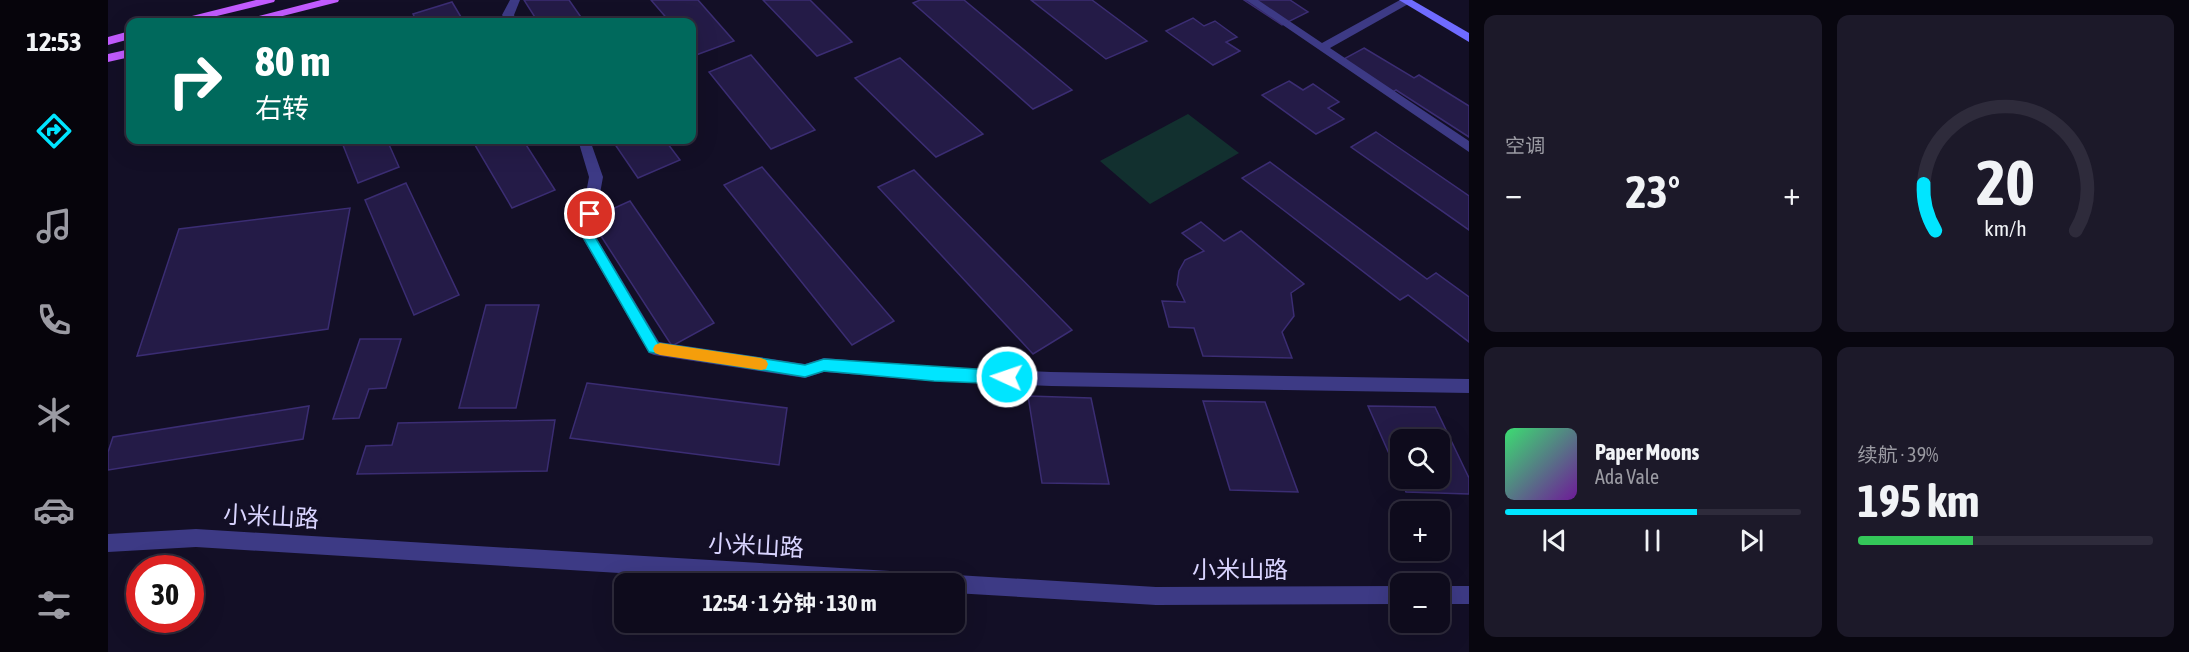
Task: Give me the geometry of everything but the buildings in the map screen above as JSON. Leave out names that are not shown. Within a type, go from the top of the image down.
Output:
[{"type":"main road","points":[[196,18],[270,0]]},
{"type":"main road","points":[[263,18],[334,0]]},
{"type":"main road","points":[[1405,1],[1469,38]]},
{"type":"main road","points":[[108,41],[126,36]]},
{"type":"main road","points":[[108,58],[126,54]]},
{"type":"street","points":[[510,18],[508,15],[515,0]]},
{"type":"street","points":[[1251,0],[1469,147]]},
{"type":"street","points":[[1323,47],[1405,1]]},
{"type":"street","points":[[585,144],[597,177],[586,232],[654,348],[805,371],[824,365],[934,374],[1052,379],[1469,387]]},
{"type":"street","name":"小米山路","points":[[108,543],[196,538],[1156,596],[1390,595]]},
{"type":"street","points":[[1450,595],[1469,595]]},
{"type":"green space","points":[[1188,114],[1239,153],[1150,204],[1100,161]]},
{"type":"slow traffic","points":[[660,349],[761,364]]},
{"type":"route","points":[[590,214],[586,232],[654,348],[805,371],[824,365],[1007,377]]}]
